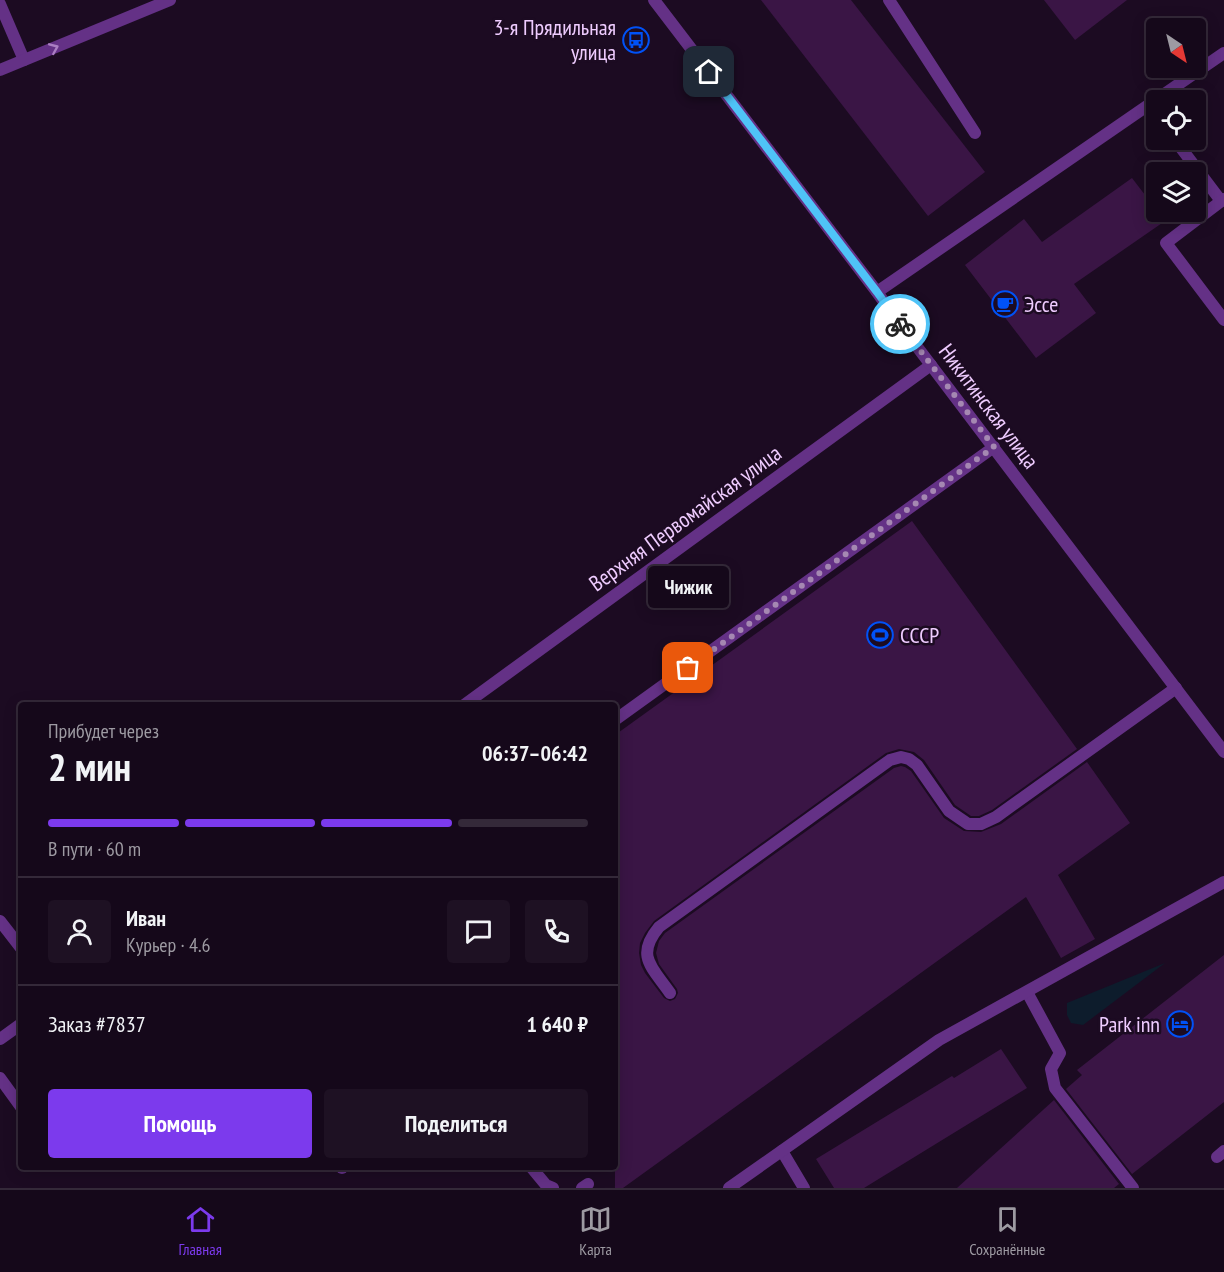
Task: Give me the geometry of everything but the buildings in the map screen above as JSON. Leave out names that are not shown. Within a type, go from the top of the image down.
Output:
[{"type":"street","points":[[0,70],[170,0]]},
{"type":"street","name":"Никитинская улица","points":[[654,0],[1224,752]]},
{"type":"street","points":[[889,0],[975,133]]},
{"type":"street","points":[[0,4],[24,60]]},
{"type":"street","points":[[1178,90],[1224,53]]},
{"type":"street","points":[[877,292],[1146,115]]},
{"type":"street","points":[[1183,150],[1223,200],[1166,243],[1224,320]]},
{"type":"street","name":"Верхняя Первомайская улица","points":[[468,702],[931,364]]},
{"type":"street","points":[[618,718],[994,447]]},
{"type":"street","points":[[670,993],[647,960],[647,947],[651,936],[659,927],[890,760],[901,757],[909,759],[917,765],[950,811],[968,824],[981,824],[996,817],[1176,688]]},
{"type":"street","points":[[729,1188],[939,1040],[1224,882]]},
{"type":"street","points":[[0,921],[18,944]]},
{"type":"street","points":[[1027,992],[1060,1053],[1051,1069],[1055,1088],[1133,1188]]},
{"type":"street","points":[[0,1039],[18,1026]]},
{"type":"street","points":[[0,1078],[18,1103]]},
{"type":"street","points":[[782,1151],[804,1188]]},
{"type":"street","points":[[534,1170],[546,1185],[553,1188]]},
{"type":"shaded area","points":[[1165,963],[1083,1025],[1071,1023],[1067,1015],[1067,1003]]},
{"type":"way so far","points":[[688,668],[994,447],[900,324]]},
{"type":"place","name":"3-я Прядильная улица","points":[[636,40]]},
{"type":"place","name":"Эссе","points":[[1005,304]]},
{"type":"place","name":"СССР","points":[[880,635]]},
{"type":"place","name":"Чижик","points":[[688,668]]},
{"type":"place","name":"Park inn","points":[[1180,1024]]},
{"type":"route","points":[[709,72],[900,324]]}]
